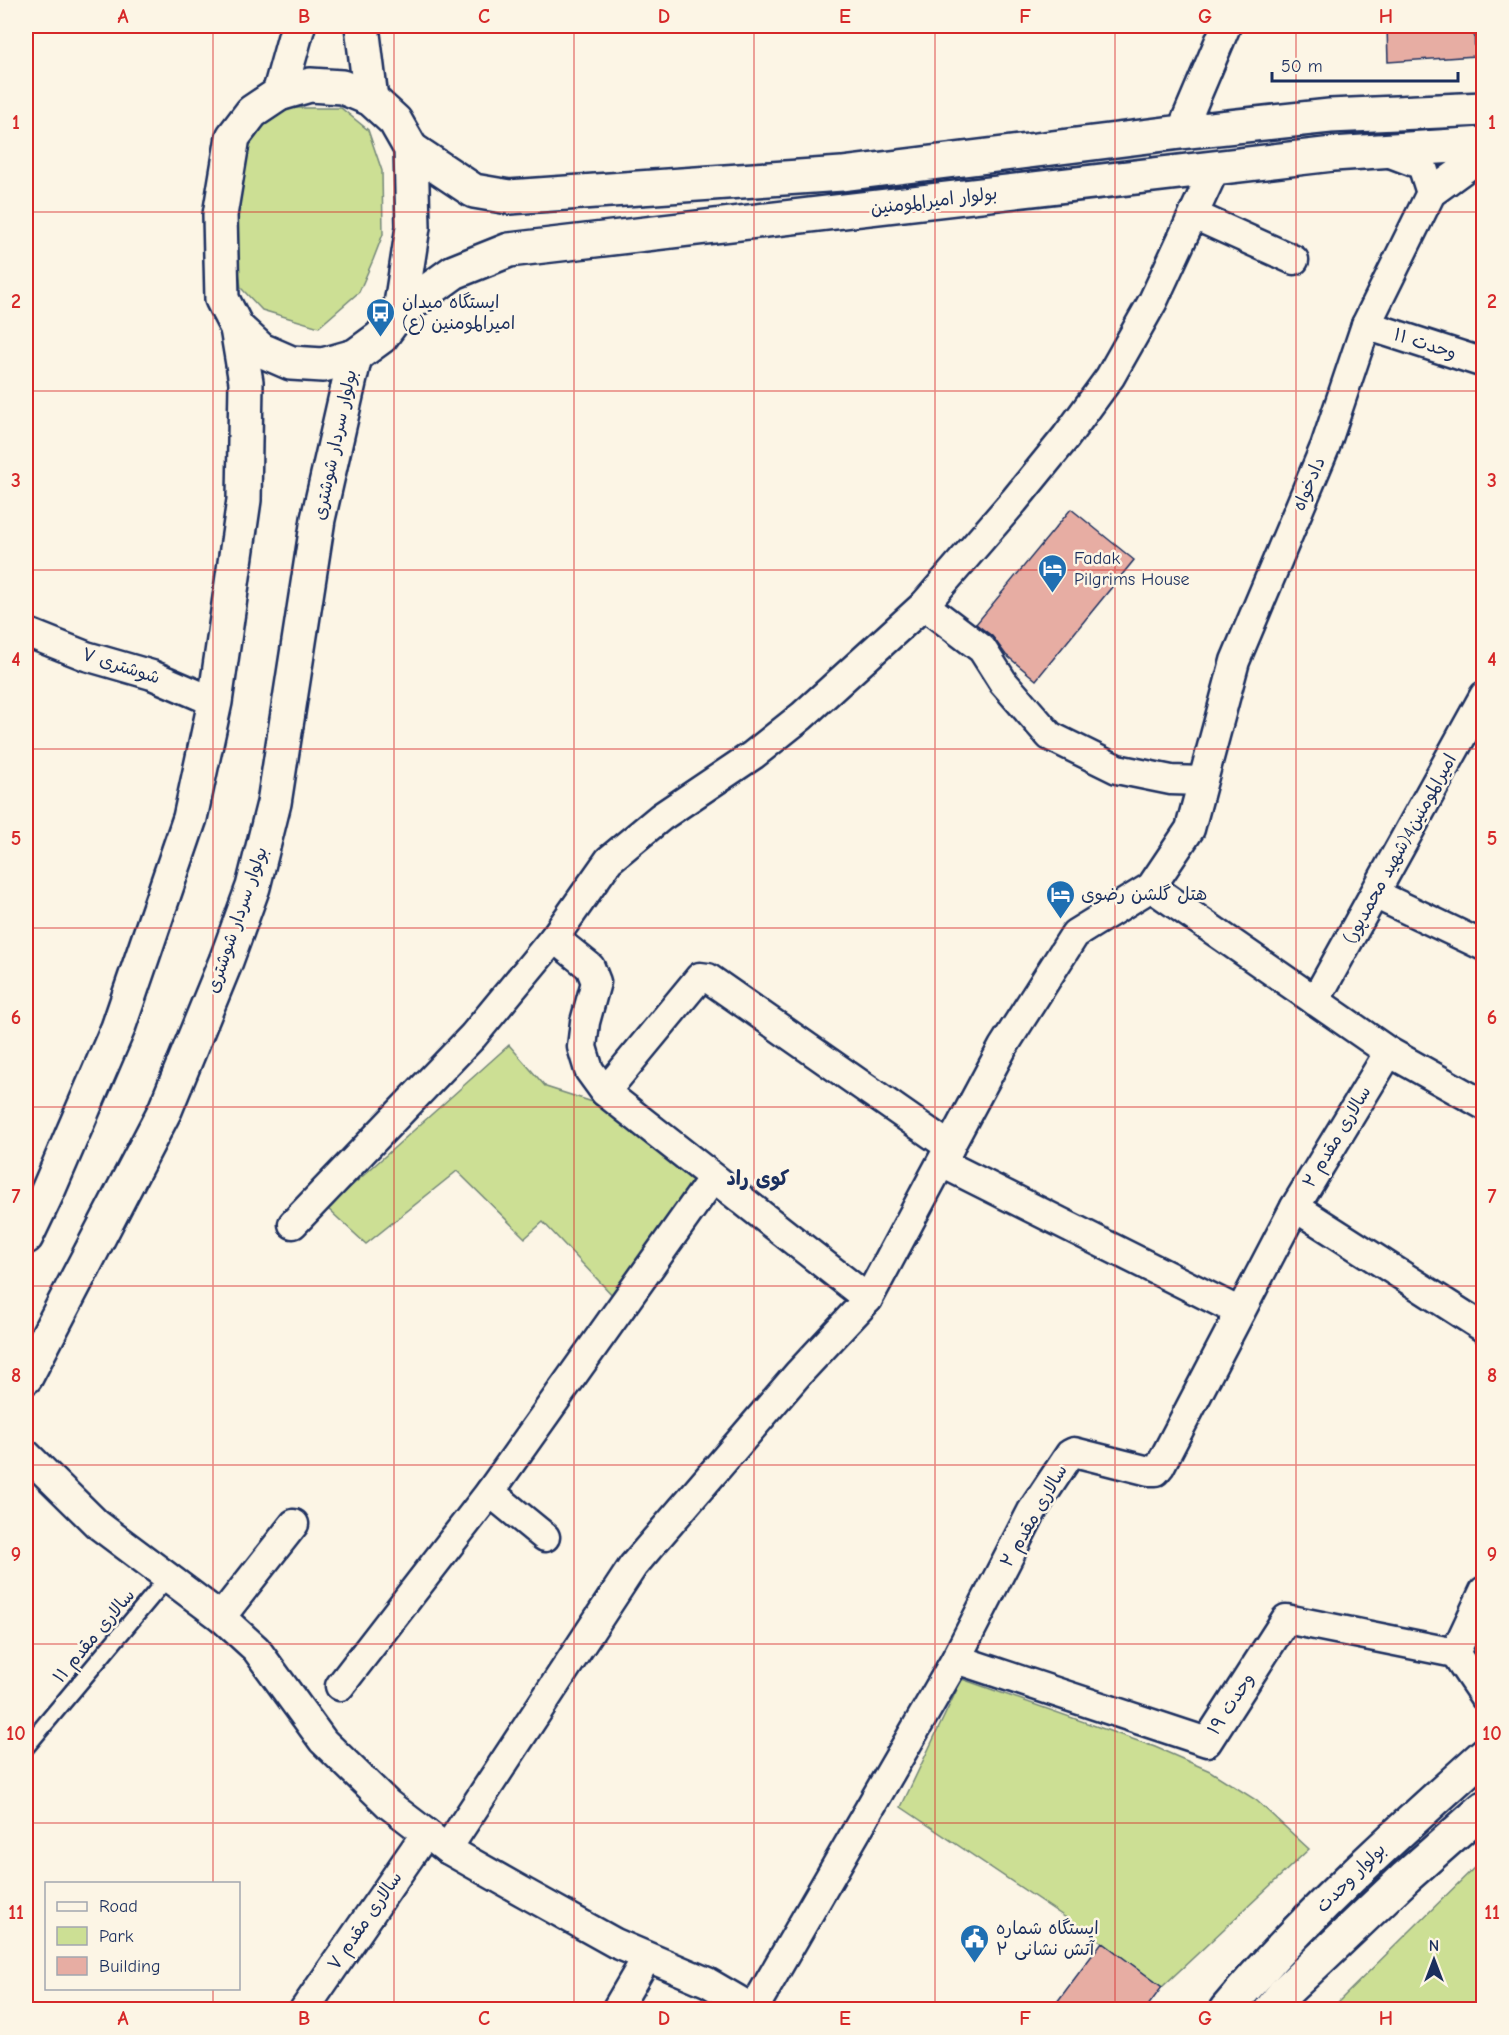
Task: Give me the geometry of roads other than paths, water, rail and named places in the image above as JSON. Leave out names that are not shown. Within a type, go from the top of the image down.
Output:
[{"type":"street","points":[[279,94],[298,26]]},
{"type":"street","points":[[362,26],[372,99]]},
{"type":"street","points":[[1181,132],[1226,26]]},
{"type":"street","points":[[26,1237],[118,1028],[190,818],[215,702],[244,500],[246,382],[237,328],[222,299],[220,215],[233,137],[252,112],[279,94],[310,85],[342,87],[372,99],[396,121],[411,149],[413,227],[400,311],[381,337],[354,356],[323,365],[291,363],[261,350],[237,328]]},
{"type":"street","name":"بولوار امیرالمومنین","points":[[411,149],[474,191],[509,197],[842,174],[1330,116],[1484,109]]},
{"type":"street","points":[[1384,151],[1422,165],[1431,193],[1468,166],[1484,145]]},
{"type":"street","name":"بولوار امیرالمومنین","points":[[400,311],[454,272],[509,250],[1333,154],[1484,145]]},
{"type":"street","points":[[293,1224],[473,1036],[554,938],[609,860],[661,817],[753,755],[802,716],[924,605],[1014,501],[1066,437],[1110,377],[1153,301],[1215,168]]},
{"type":"street","name":"دادخواه","points":[[1151,887],[1190,830],[1235,661],[1325,447],[1366,325],[1431,193]]},
{"type":"street","points":[[1194,215],[1294,260]]},
{"type":"street","name":"وحدت ۱۱","points":[[1366,325],[1484,363]]},
{"type":"street","name":"بولوار سردار شوشتری","points":[[26,1377],[165,1110],[226,961],[253,887],[274,803],[318,519],[354,356]]},
{"type":"street","points":[[924,605],[982,649],[1003,682],[1050,736],[1117,769],[1171,780],[1202,781]]},
{"type":"street","name":"شوشتری ۷","points":[[26,632],[86,656],[152,675],[215,702]]},
{"type":"street","name":"امیرالمومنین4(شهید محمدپور)","points":[[1315,1001],[1481,707]]},
{"type":"street","points":[[1151,887],[1389,1052],[1484,1106]]},
{"type":"street","name":"سالاری مقدم ۷","points":[[304,2010],[437,1841],[633,1566],[798,1374],[867,1299],[1003,1047],[1075,934],[1151,887]]},
{"type":"street","points":[[1375,894],[1484,946]]},
{"type":"street","points":[[554,938],[590,967],[596,982],[585,1022],[582,1047],[589,1070],[605,1092],[867,1299]]},
{"type":"street","points":[[605,1092],[700,977],[708,978],[946,1155],[1240,1312]]},
{"type":"street","name":"سالاری مقدم ۲","points":[[754,2009],[956,1659],[1032,1511],[1070,1454],[1074,1452],[1149,1471],[1156,1470],[1295,1207],[1389,1052]]},
{"type":"street","points":[[340,1686],[490,1492],[713,1178]]},
{"type":"street","points":[[1295,1207],[1484,1328]]},
{"type":"street","points":[[26,1454],[97,1524],[221,1617],[256,1649],[322,1741],[388,1804],[437,1841],[605,1937],[707,1982],[754,2009]]},
{"type":"street","points":[[490,1492],[545,1537]]},
{"type":"street","points":[[221,1617],[294,1524]]},
{"type":"street","points":[[1484,1591],[1455,1653],[1484,1696]]},
{"type":"street","name":"وحدت ۱۹","points":[[956,1659],[1207,1742],[1286,1619],[1455,1653]]},
{"type":"street","name":"بولوار وحدت","points":[[1226,2010],[1258,1971],[1379,1850],[1484,1755]]},
{"type":"street","name":"بولوار وحدت","points":[[1271,2010],[1285,1992],[1406,1877],[1484,1808]]},
{"type":"street","points":[[616,2010],[647,1957]]},
{"type":"lane","name":"سالاری مقدم ۱۱","points":[[26,1747],[168,1578]]},
{"type":"place","name":"ایستگاه میدان امیرالمومنین (ع)","points":[[381,338]]},
{"type":"place","name":"Fadak Pilgrims House","points":[[1053,594]]},
{"type":"place","name":"هتل گلشن رضوی","points":[[1060,920]]},
{"type":"place","name":"ایستگاه شماره ۲ آتش نشانی","points":[[975,1964]]},
{"type":"district","name":"کوی راد","points":[[758,1178]]}]
